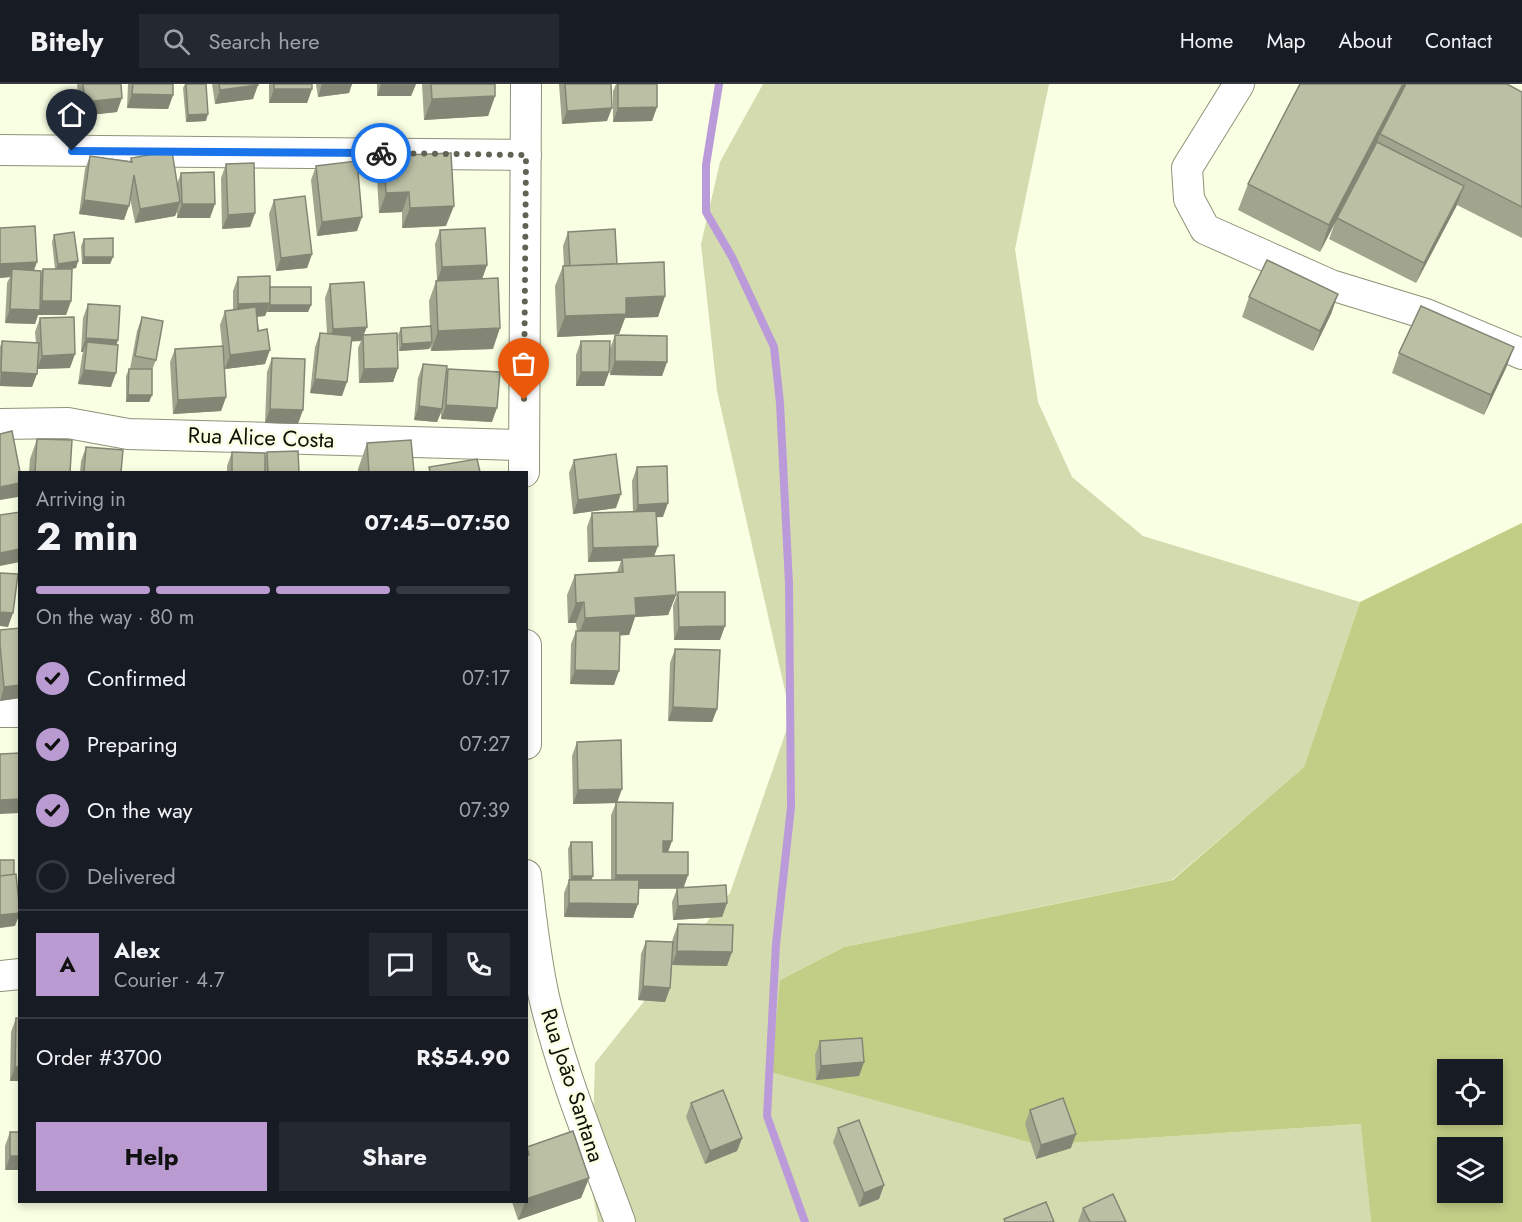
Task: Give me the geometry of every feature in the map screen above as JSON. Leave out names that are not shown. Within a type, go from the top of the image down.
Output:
[{"type":"street","points":[[524,459],[526,84]]},
{"type":"street","points":[[1239,84],[1187,168],[1189,199],[1205,229],[1331,285],[1426,314],[1522,354]]},
{"type":"street","points":[[0,150],[526,155]]},
{"type":"street","name":"Rua Alice Costa","points":[[0,424],[68,423],[128,434],[524,459]]},
{"type":"street","points":[[0,712],[18,712]]},
{"type":"street","name":"Rua João Santana","points":[[528,890],[539,973],[537,1008],[620,1222]]},
{"type":"street","points":[[0,976],[18,974]]},
{"type":"green space","points":[[763,84],[1049,84],[1015,249],[1038,402],[1072,477],[1143,536],[1360,602],[1304,767],[1172,880],[844,947],[780,980],[1040,1145],[1362,1124],[1371,1222],[598,1222],[591,1184],[595,1063],[730,893],[791,717],[717,391],[701,244],[720,162]]},
{"type":"green space","points":[[1522,523],[1522,1222],[1371,1222],[1361,1124],[1040,1145],[771,1072],[780,980],[844,947],[1173,880],[1304,767],[1360,602]]},
{"type":"building","points":[[83,84],[121,84],[122,98],[85,102]]},
{"type":"building","points":[[133,84],[173,84],[173,95],[132,94]]},
{"type":"building","points":[[186,84],[206,84],[208,114],[188,115]]},
{"type":"building","points":[[219,84],[258,84],[258,85],[220,90]]},
{"type":"building","points":[[274,84],[312,84],[312,89],[274,89]]},
{"type":"building","points":[[431,84],[495,84],[495,96],[432,99]]},
{"type":"building","points":[[565,84],[611,84],[612,108],[567,111]]},
{"type":"building","points":[[618,84],[657,84],[657,107],[618,108]]},
{"type":"building","points":[[1300,84],[1403,84],[1329,225],[1248,184]]},
{"type":"building","points":[[1406,84],[1507,84],[1522,92],[1522,207],[1380,134]]},
{"type":"building","points":[[1377,142],[1464,186],[1424,263],[1337,218]]},
{"type":"building","points":[[172,151],[180,202],[140,209],[134,175],[129,206],[84,200],[90,156],[132,162],[131,158]]},
{"type":"building","points":[[451,153],[454,206],[410,208],[409,192],[386,193],[384,156]]},
{"type":"building","points":[[357,161],[362,217],[322,222],[316,166]]},
{"type":"building","points":[[254,163],[255,213],[228,215],[226,164]]},
{"type":"building","points":[[214,172],[215,204],[182,204],[181,173]]},
{"type":"building","points":[[305,196],[312,254],[281,258],[274,200]]},
{"type":"building","points":[[35,226],[37,262],[0,264],[0,228]]},
{"type":"building","points":[[485,228],[487,265],[442,267],[440,230]]},
{"type":"building","points":[[615,229],[617,264],[570,266],[568,232]]},
{"type":"building","points":[[74,232],[78,261],[58,264],[54,235]]},
{"type":"building","points":[[113,238],[113,257],[84,257],[84,239]]},
{"type":"building","points":[[1267,260],[1338,294],[1320,331],[1249,297]]},
{"type":"building","points":[[664,262],[665,296],[626,298],[626,314],[565,316],[563,266]]},
{"type":"building","points":[[12,269],[41,271],[40,310],[10,309]]},
{"type":"building","points":[[43,269],[72,269],[71,301],[42,301]]},
{"type":"building","points":[[270,276],[270,303],[238,304],[238,277]]},
{"type":"building","points":[[498,278],[500,328],[438,331],[436,281]]},
{"type":"building","points":[[364,282],[367,327],[333,329],[330,284]]},
{"type":"building","points":[[270,287],[311,287],[311,305],[270,305]]},
{"type":"building","points":[[88,304],[120,306],[118,340],[86,338]]},
{"type":"building","points":[[1421,306],[1514,347],[1491,395],[1399,353]]},
{"type":"building","points":[[256,307],[258,331],[267,329],[270,350],[230,355],[225,311]]},
{"type":"building","points":[[74,317],[75,354],[42,356],[40,318]]},
{"type":"building","points":[[142,317],[163,321],[156,360],[135,356]]},
{"type":"building","points":[[431,326],[432,342],[402,344],[401,328]]},
{"type":"building","points":[[320,333],[352,336],[347,382],[315,379]]},
{"type":"building","points":[[397,333],[398,368],[364,369],[363,335]]},
{"type":"building","points":[[615,335],[667,336],[667,362],[615,361]]},
{"type":"building","points":[[2,341],[39,343],[37,374],[1,372]]},
{"type":"building","points":[[581,341],[610,341],[609,372],[581,372]]},
{"type":"building","points":[[87,342],[118,345],[116,373],[84,370]]},
{"type":"building","points":[[223,346],[226,397],[178,400],[175,349]]},
{"type":"building","points":[[272,358],[305,359],[303,410],[270,409]]},
{"type":"building","points":[[423,364],[447,366],[442,409],[419,406]]},
{"type":"building","points":[[129,369],[152,369],[152,395],[128,395]]},
{"type":"building","points":[[448,369],[500,372],[497,408],[446,405]]},
{"type":"building","points":[[12,431],[20,471],[18,483],[0,487],[0,434]]},
{"type":"building","points":[[37,439],[72,440],[70,471],[35,471]]},
{"type":"building","points":[[411,440],[414,471],[369,471],[367,443]]},
{"type":"building","points":[[86,447],[123,450],[121,471],[84,471]]},
{"type":"building","points":[[298,451],[299,471],[268,471],[267,452]]},
{"type":"building","points":[[232,452],[265,453],[265,471],[232,471]]},
{"type":"building","points":[[616,454],[621,494],[578,500],[574,460]]},
{"type":"building","points":[[477,459],[480,471],[430,471],[429,467]]},
{"type":"building","points":[[667,466],[668,503],[638,505],[637,467]]},
{"type":"building","points":[[656,511],[658,546],[593,548],[592,513]]},
{"type":"building","points":[[18,512],[18,549],[0,553],[0,515]]},
{"type":"building","points":[[674,555],[676,595],[635,598],[636,615],[585,618],[584,602],[576,603],[575,575],[623,572],[622,558]]},
{"type":"building","points":[[0,573],[18,574],[13,613],[0,612]]},
{"type":"building","points":[[678,592],[725,592],[725,626],[679,627]]},
{"type":"building","points":[[18,628],[18,685],[4,687],[0,630]]},
{"type":"building","points":[[576,631],[620,631],[619,671],[575,670]]},
{"type":"building","points":[[675,649],[720,650],[717,709],[673,707]]},
{"type":"building","points":[[621,740],[622,789],[578,790],[577,742]]},
{"type":"building","points":[[18,753],[18,799],[0,800],[0,754]]},
{"type":"building","points":[[616,802],[673,803],[672,841],[663,841],[663,852],[688,852],[688,875],[616,875]]},
{"type":"building","points":[[571,842],[592,842],[593,876],[572,876]]},
{"type":"building","points":[[0,860],[14,860],[14,875],[0,876]]},
{"type":"building","points":[[16,874],[18,913],[0,915],[0,876]]},
{"type":"building","points":[[569,880],[639,880],[638,904],[569,903]]},
{"type":"building","points":[[726,885],[727,903],[678,906],[677,888]]},
{"type":"building","points":[[678,924],[733,925],[732,952],[677,951]]},
{"type":"building","points":[[646,941],[673,942],[670,988],[643,986]]},
{"type":"building","points":[[16,1018],[18,1018],[18,1067],[15,1067]]},
{"type":"building","points":[[862,1038],[864,1062],[821,1066],[820,1041]]},
{"type":"building","points":[[723,1090],[742,1138],[710,1151],[691,1103]]},
{"type":"building","points":[[1063,1098],[1076,1134],[1041,1145],[1030,1110]]},
{"type":"building","points":[[859,1120],[884,1185],[864,1193],[838,1128]]},
{"type":"building","points":[[573,1131],[589,1178],[528,1198],[528,1147]]},
{"type":"building","points":[[10,1132],[18,1132],[18,1156],[10,1156]]},
{"type":"building","points":[[1113,1194],[1126,1222],[1090,1222],[1083,1208]]},
{"type":"building","points":[[1046,1202],[1054,1222],[1005,1222],[1004,1219]]},
{"type":"waterway","points":[[719,84],[706,165],[706,212],[732,257],[774,347],[780,403],[789,584],[791,807],[776,944],[767,1116],[805,1222]]},
{"type":"way so far","points":[[381,153],[526,155],[524,400]]},
{"type":"route","points":[[72,151],[381,153]]}]
